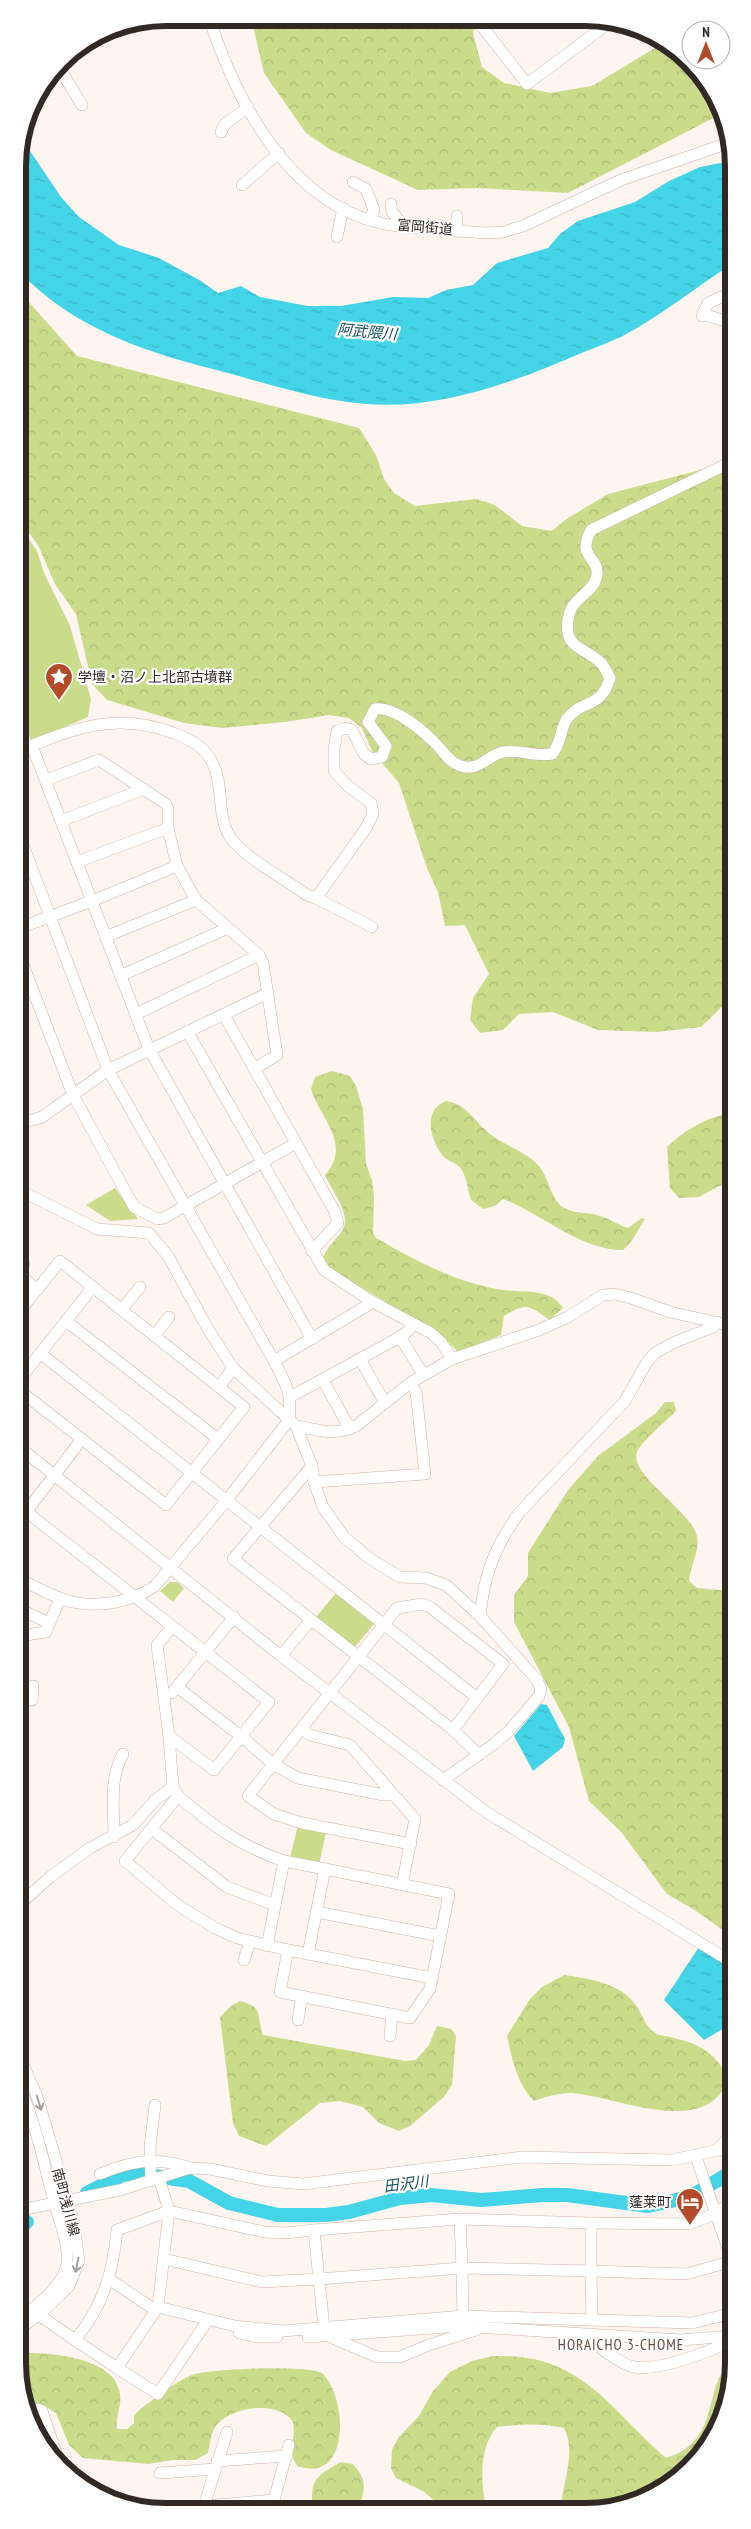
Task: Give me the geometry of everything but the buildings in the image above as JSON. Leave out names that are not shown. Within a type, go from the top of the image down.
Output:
[{"type":"street","name":"富岡街道","points":[[212,26],[228,69],[248,107],[279,153],[298,177],[343,208],[380,223],[486,233],[522,226],[562,205],[621,180],[723,145]]},
{"type":"street","points":[[482,26],[527,84],[603,27]]},
{"type":"street","points":[[62,73],[82,105]]},
{"type":"street","points":[[221,132],[225,124],[248,107]]},
{"type":"street","points":[[242,185],[279,153]]},
{"type":"street","points":[[353,182],[366,189],[374,210],[370,219]]},
{"type":"street","points":[[391,204],[392,212],[404,226]]},
{"type":"street","points":[[337,237],[343,208]]},
{"type":"street","points":[[456,230],[457,216]]},
{"type":"street","points":[[725,296],[708,303],[703,315],[725,321]]},
{"type":"street","points":[[316,898],[366,828],[373,814],[371,803],[348,786],[334,771],[334,750],[337,731],[345,728],[352,730],[364,754],[370,759],[382,756],[386,746],[368,722],[375,709],[384,708],[399,715],[422,731],[448,758],[462,767],[480,765],[496,754],[505,752],[540,756],[552,754],[559,746],[566,720],[578,710],[598,700],[606,690],[610,678],[602,665],[574,647],[569,638],[569,614],[574,603],[596,582],[597,572],[585,550],[586,540],[591,530],[725,465]]},
{"type":"street","points":[[27,748],[91,725],[120,721],[146,724],[186,738],[200,746],[214,765],[219,779],[222,819],[232,840],[307,895],[372,928]]},
{"type":"street","points":[[32,746],[149,1049],[312,1339]]},
{"type":"street","points":[[46,780],[99,760],[166,804],[168,809],[168,828],[178,866],[196,900],[259,955],[263,963],[277,1055],[254,1069]]},
{"type":"street","points":[[61,821],[144,789]]},
{"type":"street","points":[[77,862],[168,828]]},
{"type":"street","points":[[27,857],[108,1070],[289,1389],[293,1423],[312,1466],[314,1482],[323,1507],[339,1530],[369,1558],[400,1577],[426,1578],[446,1585],[480,1616],[528,1668],[540,1689],[540,1696],[509,1731],[443,1780]]},
{"type":"street","points":[[27,926],[50,918],[178,866]]},
{"type":"street","points":[[105,937],[196,900]]},
{"type":"street","points":[[120,976],[228,928]]},
{"type":"street","points":[[136,1014],[259,955]]},
{"type":"street","points":[[27,983],[73,1095],[134,1207],[157,1219],[296,1143]]},
{"type":"street","points":[[27,1122],[42,1117],[108,1070],[268,993]]},
{"type":"street","points":[[224,1015],[335,1212],[338,1223],[312,1250]]},
{"type":"street","points":[[187,1031],[324,1270],[371,1301],[430,1333],[441,1342],[452,1360]]},
{"type":"street","points":[[27,1194],[97,1229],[149,1234],[168,1256],[208,1329],[233,1368],[293,1423],[328,1432],[350,1429],[423,1374],[452,1360],[539,1330],[568,1317],[603,1295],[615,1294],[670,1312],[724,1324]]},
{"type":"street","points":[[26,1303],[60,1261],[220,1386],[244,1407],[166,1505],[26,1396]]},
{"type":"street","points":[[26,1276],[37,1290]]},
{"type":"street","points":[[26,1370],[93,1287]]},
{"type":"street","points":[[122,1310],[140,1287]]},
{"type":"street","points":[[274,1361],[371,1301]]},
{"type":"street","points":[[154,1336],[169,1317]]},
{"type":"street","points":[[66,1321],[218,1439]]},
{"type":"street","points":[[480,1616],[486,1574],[508,1530],[519,1513],[625,1401],[647,1362],[655,1353],[673,1343],[713,1327],[717,1322]]},
{"type":"street","points":[[290,1397],[400,1337],[409,1330],[412,1324]]},
{"type":"street","points":[[400,1337],[423,1374]]},
{"type":"street","points":[[40,1353],[477,1698]]},
{"type":"street","points":[[360,1359],[385,1403]]},
{"type":"street","points":[[220,1386],[233,1368]]},
{"type":"street","points":[[323,1380],[350,1429]]},
{"type":"street","points":[[314,1482],[425,1474],[416,1392],[410,1383]]},
{"type":"street","points":[[26,1582],[60,1598],[81,1604],[108,1604],[145,1593],[155,1586],[293,1423]]},
{"type":"street","points":[[26,1505],[55,1475],[82,1439]]},
{"type":"street","points":[[26,1453],[281,1656],[486,1812],[724,1957]]},
{"type":"street","points":[[312,1466],[233,1559],[310,1621],[453,1730],[479,1755]]},
{"type":"street","points":[[26,1512],[269,1702],[214,1770],[169,1736]]},
{"type":"street","points":[[26,1635],[46,1632],[60,1598]]},
{"type":"street","points":[[411,1844],[320,1828],[274,1814],[248,1796],[397,1608],[422,1604],[430,1606],[503,1664],[453,1730]]},
{"type":"street","points":[[26,1612],[50,1623]]},
{"type":"street","points":[[164,1703],[234,1617]]},
{"type":"street","points":[[281,1656],[310,1621]]},
{"type":"street","points":[[172,1627],[157,1645],[175,1792],[152,1829],[125,1861],[179,1906],[237,1938],[267,1946],[432,1978]]},
{"type":"street","points":[[26,1700],[32,1700],[33,1686]]},
{"type":"street","points":[[177,1687],[242,1737],[273,1764],[298,1778],[384,1795],[391,1794]]},
{"type":"street","points":[[302,1729],[310,1735],[350,1745],[391,1794],[415,1819],[402,1885]]},
{"type":"street","points":[[114,1836],[114,1778],[116,1767],[122,1754]]},
{"type":"street","points":[[26,1898],[50,1877],[90,1848],[133,1825],[155,1800],[175,1792]]},
{"type":"street","points":[[175,1792],[228,1836],[255,1851],[284,1861],[449,1894],[430,1989],[410,2018],[280,1992],[288,1950]]},
{"type":"street","points":[[152,1829],[227,1887],[275,1905]]},
{"type":"street","points":[[267,1946],[284,1861]]},
{"type":"street","points":[[308,1954],[325,1869]]},
{"type":"street","points":[[317,1912],[440,1936]]},
{"type":"street","points":[[244,1960],[250,1942]]},
{"type":"street","points":[[298,2020],[302,1996]]},
{"type":"street","points":[[390,2036],[392,2014]]},
{"type":"street","name":"南町浅川線","points":[[26,2072],[36,2094],[67,2200],[77,2240],[79,2260],[69,2286],[39,2315],[26,2324]]},
{"type":"street","points":[[117,2368],[156,2309],[164,2259],[169,2210],[155,2179],[150,2160],[155,2105]]},
{"type":"street","name":"南町浅川線","points":[[26,2106],[66,2245],[65,2270],[61,2279],[26,2314]]},
{"type":"street","points":[[716,2151],[724,2143]]},
{"type":"street","points":[[26,2209],[120,2190],[184,2169],[210,2169],[268,2181],[303,2184],[522,2157],[672,2160],[696,2157],[724,2149]]},
{"type":"street","points":[[696,2157],[724,2238]]},
{"type":"street","points":[[100,2174],[121,2166],[150,2160],[163,2160],[184,2169]]},
{"type":"street","points":[[75,2340],[102,2299],[109,2278],[117,2230],[169,2210],[265,2232],[286,2233],[460,2219],[689,2224],[715,2214],[724,2207]]},
{"type":"street","points":[[460,2219],[463,2316]]},
{"type":"street","points":[[590,2223],[592,2320]]},
{"type":"street","points":[[314,2230],[326,2332]]},
{"type":"street","points":[[164,2259],[262,2282],[462,2268],[686,2274],[724,2264]]},
{"type":"street","points":[[109,2278],[156,2309],[257,2337],[461,2326],[680,2340],[724,2337]]},
{"type":"street","points":[[39,2315],[158,2394],[206,2322]]},
{"type":"street","points":[[326,2332],[463,2316],[692,2324],[724,2315]]},
{"type":"street","points":[[326,2332],[377,2357],[400,2357],[429,2345],[482,2328]]},
{"type":"street","points":[[580,2334],[630,2366],[641,2368],[663,2366],[724,2343]]},
{"type":"street","points":[[35,2409],[38,2408],[42,2411],[46,2434]]},
{"type":"street","points":[[205,2503],[226,2432]]},
{"type":"street","points":[[160,2473],[216,2465],[288,2451],[275,2503]]},
{"type":"green space","points":[[253,26],[475,26],[473,33],[482,67],[504,83],[550,93],[592,86],[657,47],[681,64],[681,70],[687,70],[696,81],[706,96],[716,117],[568,193],[478,188],[418,190],[331,150],[306,133],[264,73]]},
{"type":"green space","points":[[27,300],[77,356],[359,428],[376,455],[384,479],[394,493],[415,506],[476,499],[495,505],[522,526],[552,531],[565,520],[608,494],[725,464],[725,1004],[701,1027],[657,1032],[598,1030],[553,1012],[519,1014],[503,1030],[480,1033],[470,1020],[473,998],[489,974],[465,925],[445,926],[438,892],[427,868],[399,783],[372,751],[362,728],[349,718],[329,715],[285,722],[222,728],[184,723],[107,700],[92,684],[76,614],[55,584],[38,545],[27,530]]},
{"type":"green space","points":[[27,536],[37,551],[44,573],[70,626],[91,699],[88,717],[31,741],[27,729]]},
{"type":"green space","points":[[332,1071],[350,1076],[356,1086],[363,1109],[366,1164],[372,1180],[374,1197],[373,1233],[376,1238],[419,1262],[465,1281],[497,1289],[533,1292],[550,1296],[563,1308],[549,1320],[532,1308],[523,1307],[518,1309],[504,1316],[501,1335],[458,1352],[442,1336],[331,1269],[323,1257],[342,1231],[345,1225],[345,1218],[340,1203],[325,1175],[333,1164],[336,1152],[335,1142],[332,1131],[311,1089],[315,1077]]},
{"type":"green space","points":[[446,1101],[460,1106],[490,1134],[533,1160],[545,1175],[556,1201],[565,1208],[574,1212],[600,1216],[628,1228],[642,1218],[645,1219],[631,1242],[623,1250],[591,1244],[503,1199],[495,1206],[483,1209],[471,1200],[462,1170],[444,1157],[432,1135],[431,1118],[438,1105]]},
{"type":"green space","points":[[725,1114],[725,1185],[719,1186],[699,1197],[679,1198],[670,1188],[667,1147],[694,1126]]},
{"type":"green space","points":[[115,1188],[138,1219],[110,1221],[86,1205]]},
{"type":"green space","points":[[665,1402],[674,1402],[676,1411],[639,1448],[637,1461],[650,1482],[684,1515],[697,1536],[698,1542],[689,1581],[697,1588],[724,1590],[724,1931],[667,1894],[622,1833],[589,1801],[569,1727],[514,1622],[514,1595],[528,1576],[528,1553],[568,1490],[598,1456],[656,1413]]},
{"type":"green space","points":[[170,1582],[177,1582],[184,1588],[173,1602],[160,1591]]},
{"type":"green space","points":[[336,1593],[374,1624],[354,1648],[316,1617]]},
{"type":"green space","points":[[298,1825],[326,1832],[319,1865],[290,1858]]},
{"type":"green space","points":[[564,1975],[585,1978],[615,1988],[638,2008],[652,2031],[659,2035],[689,2042],[708,2052],[724,2071],[724,2086],[722,2091],[709,2104],[692,2110],[651,2109],[571,2093],[557,2094],[534,2101],[519,2079],[507,2036],[530,1999],[542,1987]]},
{"type":"green space","points":[[240,2001],[248,2003],[256,2009],[263,2035],[405,2061],[416,2060],[429,2045],[437,2026],[451,2029],[456,2036],[452,2085],[444,2097],[410,2126],[399,2131],[379,2123],[363,2107],[340,2101],[320,2103],[266,2146],[239,2136],[233,2123],[220,2017],[231,2006]]},
{"type":"green space","points":[[26,2353],[79,2359],[107,2372],[116,2382],[120,2394],[117,2429],[127,2429],[134,2423],[134,2416],[138,2411],[171,2387],[192,2375],[259,2368],[300,2369],[323,2374],[331,2386],[337,2402],[340,2420],[339,2437],[335,2452],[327,2463],[314,2469],[297,2466],[292,2453],[294,2425],[292,2421],[282,2412],[262,2408],[240,2411],[221,2420],[215,2427],[208,2453],[195,2460],[172,2460],[149,2464],[83,2458],[69,2445],[56,2413],[43,2405],[33,2405],[27,2381]]},
{"type":"green space","points":[[493,2356],[524,2357],[549,2363],[571,2374],[591,2387],[666,2458],[684,2450],[696,2438],[704,2425],[717,2383],[724,2370],[724,2372],[722,2390],[714,2417],[696,2448],[677,2468],[663,2479],[639,2492],[612,2500],[562,2503],[569,2458],[568,2438],[564,2428],[547,2425],[523,2425],[497,2427],[491,2435],[482,2466],[485,2503],[437,2503],[423,2491],[396,2478],[391,2468],[392,2450],[398,2438],[419,2416],[433,2391],[450,2372],[472,2361]]},
{"type":"green space","points":[[341,2462],[353,2464],[361,2475],[364,2485],[360,2503],[312,2503],[312,2491],[316,2480]]},
{"type":"water","name":"阿武隈川","points":[[27,147],[61,197],[79,217],[119,245],[159,258],[201,281],[218,293],[241,286],[260,297],[308,306],[341,306],[393,297],[428,298],[446,290],[473,285],[497,263],[548,248],[561,233],[578,221],[635,202],[669,181],[700,167],[725,162],[725,269],[625,335],[505,383],[450,398],[394,405],[366,404],[327,399],[289,390],[187,362],[134,345],[83,321],[38,289],[27,278]]},
{"type":"water","points":[[541,1704],[547,1705],[565,1739],[563,1747],[533,1771],[514,1736]]},
{"type":"water","points":[[699,1947],[724,1963],[724,2028],[704,2040],[664,2000]]},
{"type":"waterway","name":"田沢川","points":[[87,2193],[122,2175],[134,2173],[189,2181],[229,2203],[278,2215],[326,2215],[349,2212],[400,2198],[431,2195],[481,2200],[567,2195],[648,2206],[690,2197],[724,2176]]},
{"type":"place","name":"学壇・沼ノ上北部古墳群","points":[[59,701]]},
{"type":"place","name":"蓬莱町","points":[[690,2226]]},
{"type":"district","name":"HORAICHO 3-CHOME","points":[[621,2345]]}]
